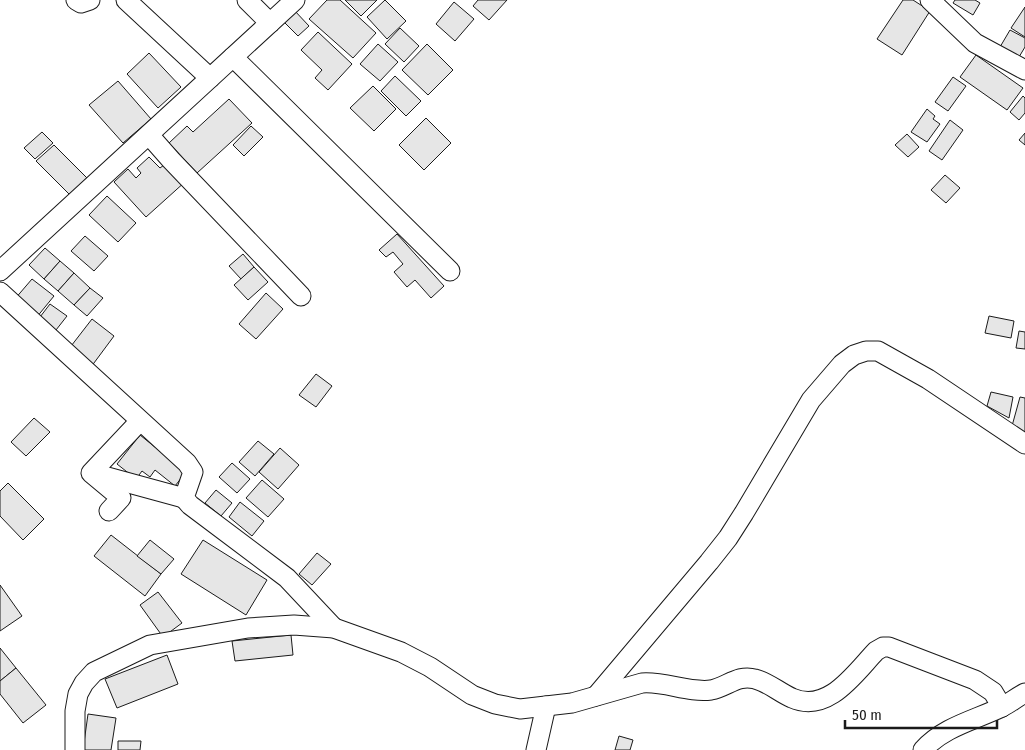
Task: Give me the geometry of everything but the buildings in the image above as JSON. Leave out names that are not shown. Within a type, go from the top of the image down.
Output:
[{"type":"street","points":[[76,0],[81,3],[90,0]]},
{"type":"street","points":[[126,0],[210,78]]},
{"type":"street","points":[[247,0],[270,23]]},
{"type":"street","points":[[0,271],[295,0]]},
{"type":"street","points":[[930,0],[975,43],[1025,70]]},
{"type":"street","points":[[233,57],[450,271]]},
{"type":"street","points":[[149,135],[301,296]]},
{"type":"street","points":[[0,292],[192,469],[192,477],[184,498]]},
{"type":"street","points":[[596,696],[710,562],[744,513],[811,400],[842,364],[854,355],[866,351],[878,351],[928,379],[1025,444]]},
{"type":"street","points":[[91,473],[140,421]]},
{"type":"street","points":[[91,473],[184,498],[287,578],[334,628]]},
{"type":"street","points":[[91,473],[121,498],[109,511]]},
{"type":"street","points":[[75,750],[78,694],[84,683],[94,672],[150,645],[248,628],[294,625],[334,628],[401,652],[430,667],[472,695],[495,704],[520,709],[572,703],[635,684],[651,682],[712,690],[745,678],[754,678],[795,700],[818,701],[836,694],[876,651],[889,646],[975,680],[993,692],[1002,707]]},
{"type":"street","points":[[923,750],[931,740],[1002,707],[1025,693]]},
{"type":"street","points":[[536,750],[546,706]]}]
